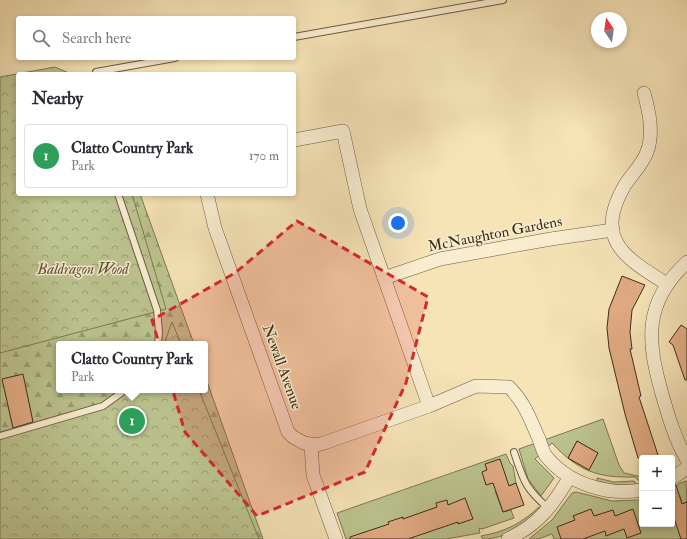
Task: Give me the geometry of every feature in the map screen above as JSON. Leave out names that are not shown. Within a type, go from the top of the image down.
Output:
[{"type":"street","points":[[644,93],[650,118],[650,144],[642,162],[627,182],[616,202],[612,215],[613,230],[617,244],[626,256],[667,284]]},
{"type":"street","points":[[296,140],[343,131],[360,208],[429,406]]},
{"type":"street","name":"Newall Avenue","points":[[207,196],[215,228],[288,432],[298,441],[311,445]]},
{"type":"street","name":"McNaughton Gardens","points":[[384,278],[440,259],[551,239],[613,230]]},
{"type":"street","points":[[687,262],[667,284],[659,301],[653,321],[651,341],[653,360],[672,428],[687,460]]},
{"type":"street","points":[[336,539],[313,475],[311,445],[324,443],[429,406],[476,386],[509,387],[521,399],[546,456],[569,478],[591,486],[615,492],[639,490]]},
{"type":"street","points":[[675,476],[687,468]]},
{"type":"street","points":[[508,539],[537,522],[550,509],[569,478]]},
{"type":"lane","points":[[296,37],[503,0]]},
{"type":"lane","points":[[96,72],[164,60]]},
{"type":"lane","points":[[119,196],[157,310],[158,341]]},
{"type":"lane","points":[[0,436],[103,406],[121,393]]},
{"type":"lane","points":[[514,452],[523,480],[531,493],[550,509]]},
{"type":"highlighted area","points":[[297,221],[428,297],[406,383],[365,472],[257,516],[185,432],[152,320],[235,273]]},
{"type":"green space","points":[[55,67],[66,72],[28,72]]},
{"type":"green space","points":[[16,74],[16,196],[133,196],[166,309],[0,353],[0,77]]},
{"type":"green space","name":"Baldragon Wood","points":[[0,88],[16,182],[16,196],[141,196],[193,341],[56,341],[56,393],[208,393],[208,384],[263,539],[133,539],[0,442]]},
{"type":"green space","points":[[172,322],[180,341],[165,341]]},
{"type":"green space","points":[[121,393],[200,393],[259,539],[0,539],[0,436],[103,406]]},
{"type":"green space","points":[[603,419],[619,465],[624,473],[639,476],[639,481],[635,477],[599,474],[580,466],[569,458],[589,469],[598,453],[577,441],[568,458],[552,443],[535,459],[554,478],[541,496],[528,479],[519,449]]},
{"type":"green space","points":[[506,454],[513,466],[516,483],[495,491],[503,512],[511,510],[514,518],[482,529],[479,528],[480,533],[446,539],[346,539],[337,513]]},
{"type":"green space","points":[[597,478],[614,482],[634,481],[637,485],[614,486],[597,482]]},
{"type":"green space","points":[[686,481],[687,502],[682,504],[680,496],[675,497],[675,487]]},
{"type":"green space","points":[[576,492],[612,501],[639,500],[639,527],[675,527],[675,515],[686,511],[687,539],[554,539],[552,534],[538,539],[529,539],[552,520],[572,493]]},
{"type":"green space","points":[[539,507],[541,510],[515,530],[507,534],[483,539],[481,536],[498,532],[513,526],[526,518]]},
{"type":"building","points":[[622,276],[645,285],[632,310],[630,332],[632,349],[630,349],[641,396],[639,397],[658,455],[639,455],[638,458],[625,414],[609,348],[607,328],[609,309]]},
{"type":"building","points":[[681,325],[687,329],[687,380],[685,380],[673,345],[669,342]]},
{"type":"building","points":[[23,374],[33,422],[13,428],[2,379]]},
{"type":"building","points":[[577,441],[598,453],[589,470],[568,458]]},
{"type":"building","points":[[500,459],[509,486],[516,483],[524,505],[503,512],[493,483],[486,485],[482,472],[487,470],[485,464]]},
{"type":"building","points":[[675,485],[682,504],[687,502],[687,539],[681,539],[675,521]]},
{"type":"building","points":[[465,498],[473,519],[458,524],[458,522],[408,539],[350,539],[350,537],[389,524],[388,522],[403,517],[403,519],[437,507],[436,503],[447,500],[448,505]]},
{"type":"building","points":[[591,509],[594,516],[613,510],[615,516],[633,509],[641,533],[627,538],[624,529],[606,536],[605,531],[583,539],[561,539],[557,527],[575,520],[573,516]]},
{"type":"place","name":"Clatto Country Park","points":[[132,421]]}]
